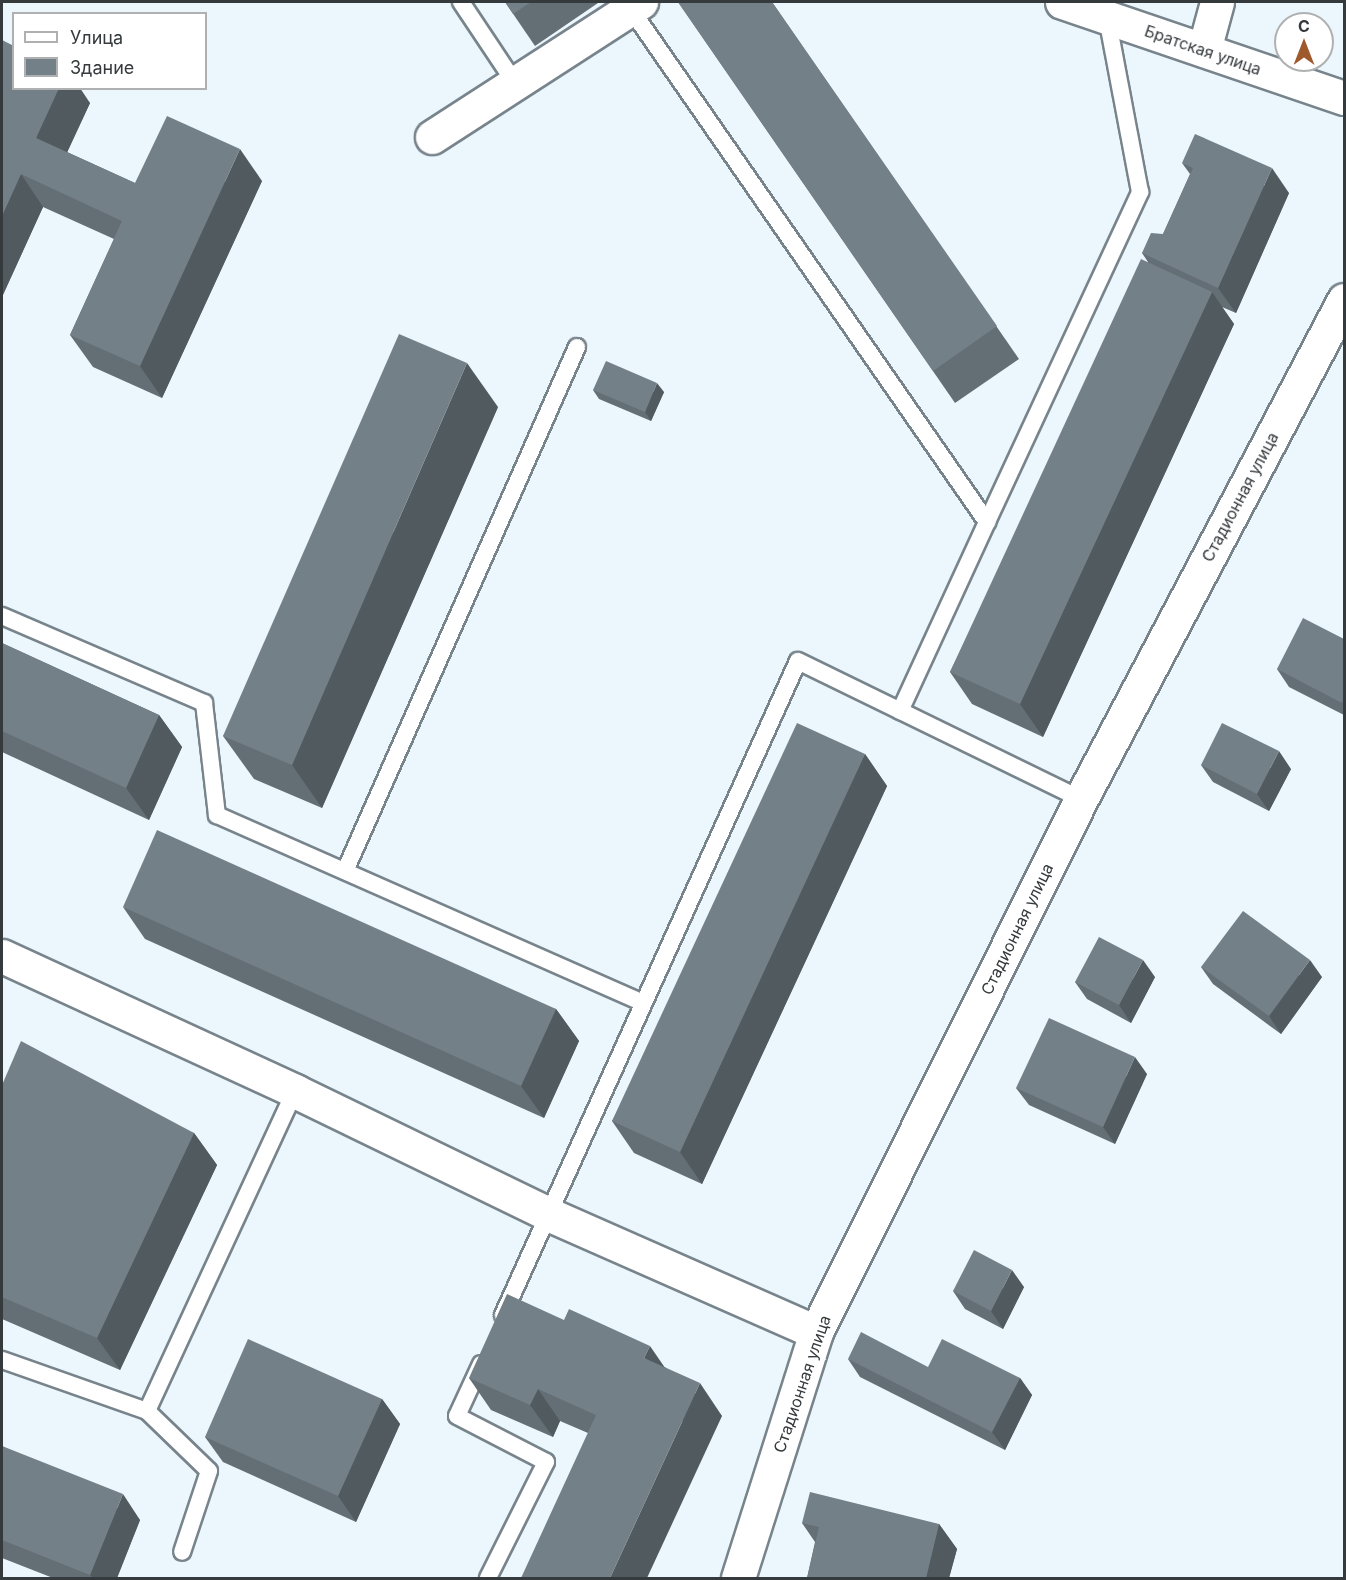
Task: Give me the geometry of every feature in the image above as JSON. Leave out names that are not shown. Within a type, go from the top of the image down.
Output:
[{"type":"street","name":"Братская улица","points":[[1062,2],[1344,98]]},
{"type":"street","points":[[1203,50],[1217,2]]},
{"type":"street","points":[[432,137],[636,5]]},
{"type":"street","name":"Стадионная улица","points":[[738,1578],[816,1332],[1081,799],[1344,300]]},
{"type":"street","points":[[2,957],[295,1091],[548,1214],[816,1332]]},
{"type":"lane","points":[[460,2],[515,83]]},
{"type":"lane","points":[[636,5],[987,522]]},
{"type":"lane","points":[[900,711],[1140,192],[1107,17]]},
{"type":"lane","points":[[345,871],[577,347]]},
{"type":"lane","points":[[2,616],[204,703],[217,814],[643,1004]]},
{"type":"lane","points":[[496,1331],[798,661],[1081,799]]},
{"type":"lane","points":[[147,1411],[295,1091]]},
{"type":"lane","points":[[486,1352],[457,1416],[546,1462],[488,1578]]},
{"type":"lane","points":[[2,1360],[147,1411],[209,1471],[182,1552]]},
{"type":"building","points":[[505,2],[531,2],[513,14]]},
{"type":"building","points":[[678,2],[772,2],[997,326],[933,371]]},
{"type":"building","points":[[2,40],[12,45],[12,90],[58,90],[36,138],[135,183],[167,116],[240,149],[140,366],[70,335],[122,221],[21,174],[2,216]]},
{"type":"building","points":[[1195,134],[1272,168],[1218,288],[1142,253],[1151,233],[1163,234],[1193,168],[1182,163]]},
{"type":"building","points":[[1141,259],[1212,292],[1020,704],[950,672]]},
{"type":"building","points":[[399,334],[467,363],[292,765],[223,736]]},
{"type":"building","points":[[606,361],[657,383],[645,412],[593,390]]},
{"type":"building","points":[[1303,618],[1344,639],[1344,698],[1342,703],[1277,669]]},
{"type":"building","points":[[2,643],[159,715],[126,788],[2,731]]},
{"type":"building","points":[[797,723],[865,754],[680,1152],[612,1121]]},
{"type":"building","points":[[1222,723],[1279,751],[1257,794],[1201,765]]},
{"type":"building","points":[[157,830],[556,1009],[521,1086],[123,907]]},
{"type":"building","points":[[1243,911],[1310,960],[1269,1016],[1201,967]]},
{"type":"building","points":[[1099,937],[1143,960],[1119,1005],[1075,982]]},
{"type":"building","points":[[1049,1018],[1135,1057],[1103,1127],[1016,1088]]},
{"type":"building","points":[[21,1041],[194,1133],[97,1338],[2,1297],[2,1085]]},
{"type":"building","points":[[974,1250],[1012,1270],[991,1311],[953,1291]]},
{"type":"building","points":[[507,1294],[564,1320],[569,1309],[650,1346],[644,1358],[700,1383],[610,1578],[521,1578],[596,1415],[538,1389],[530,1405],[469,1378]]},
{"type":"building","points":[[861,1332],[928,1367],[942,1339],[1020,1378],[992,1432],[848,1359]]},
{"type":"building","points":[[248,1339],[382,1399],[338,1496],[205,1437]]},
{"type":"building","points":[[2,1446],[123,1494],[90,1575],[2,1540]]},
{"type":"building","points":[[810,1492],[939,1524],[926,1578],[807,1578],[819,1527],[802,1523]]}]
